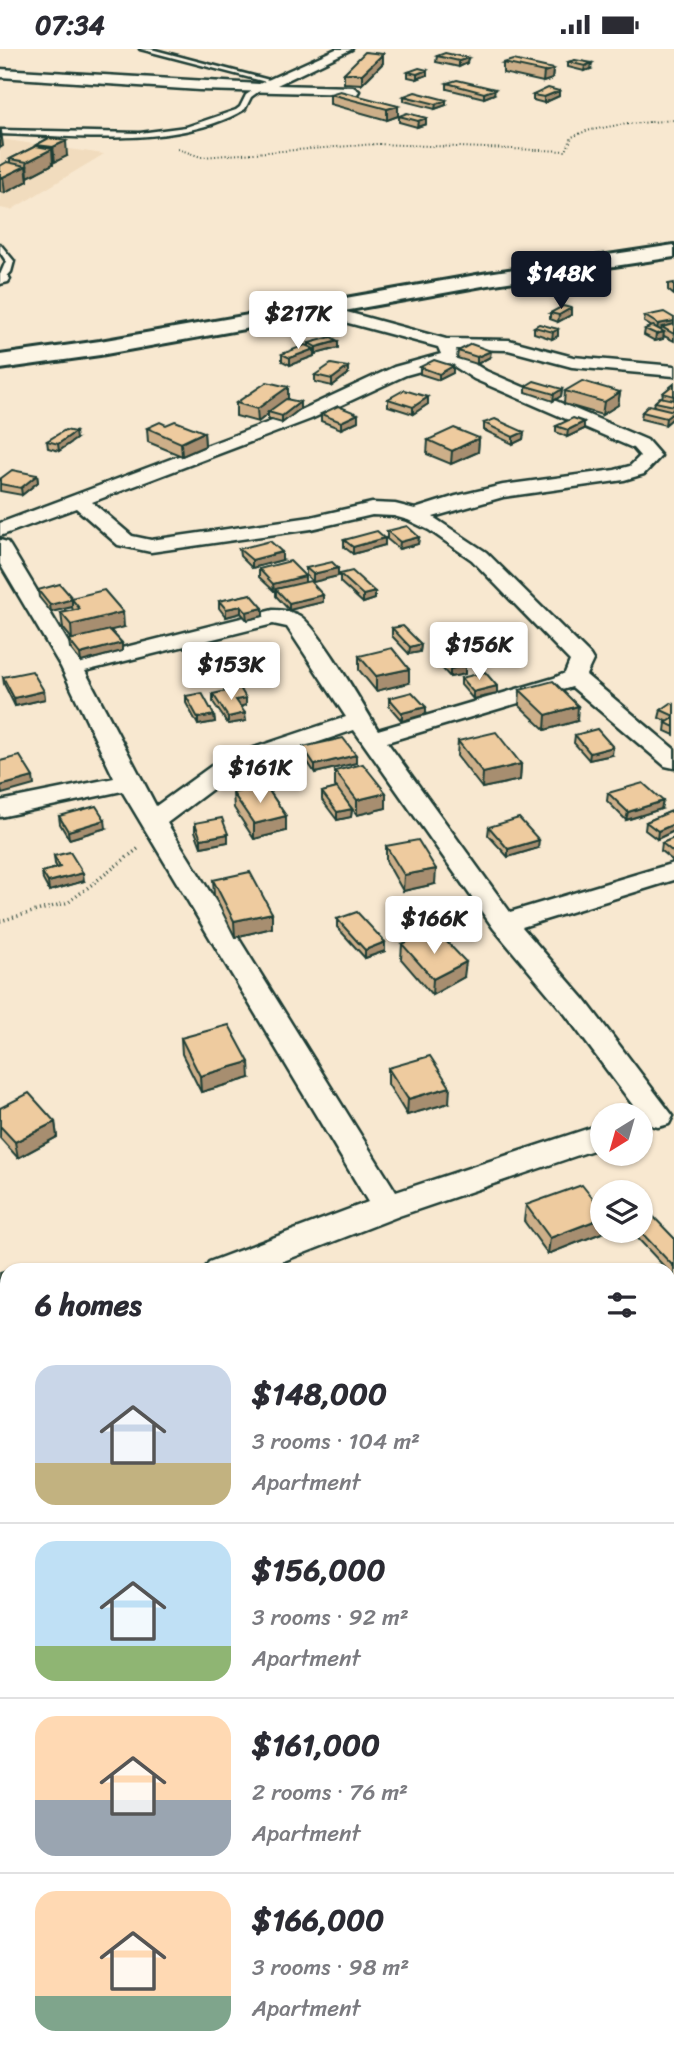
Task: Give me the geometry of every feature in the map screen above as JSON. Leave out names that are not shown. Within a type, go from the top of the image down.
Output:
[{"type":"main road","points":[[0,362],[100,348],[488,279],[674,251]]},
{"type":"street","points":[[266,84],[346,49]]},
{"type":"street","points":[[0,73],[188,85],[266,84],[353,91]]},
{"type":"street","points":[[317,309],[448,351],[480,375],[640,444],[651,456],[637,470],[617,476],[503,491],[463,500],[415,516]]},
{"type":"street","points":[[0,530],[305,415],[448,351],[509,345],[572,362],[674,371]]},
{"type":"street","points":[[79,502],[125,541],[152,546],[311,523],[372,509],[395,510],[415,516],[436,526],[479,556],[582,660],[574,677],[562,683],[230,764],[157,826]]},
{"type":"street","points":[[0,547],[72,667],[129,782],[387,1207]]},
{"type":"street","points":[[72,667],[273,617],[285,617],[295,622],[367,730],[504,923],[575,1007],[657,1115]]},
{"type":"street","points":[[574,677],[674,761]]},
{"type":"street","points":[[0,809],[129,782]]},
{"type":"street","points":[[504,923],[674,871]]},
{"type":"street","points":[[242,1263],[387,1207],[590,1139]]},
{"type":"lane","points":[[143,49],[266,84]]},
{"type":"lane","points":[[0,132],[155,133],[189,128],[238,111],[248,96],[266,84]]},
{"type":"lane","points":[[63,141],[75,134]]},
{"type":"lane","points":[[0,246],[10,261],[1,279]]},
{"type":"path","points":[[155,133],[186,153],[201,157],[377,143],[566,151],[572,137],[586,131],[674,120]]},
{"type":"path","points":[[0,922],[69,902],[157,826]]},
{"type":"shaded area","points":[[0,139],[104,154],[11,210],[0,208]]},
{"type":"building","points":[[365,52],[383,54],[362,74],[344,73]]},
{"type":"building","points":[[445,53],[468,58],[459,61],[437,56]]},
{"type":"building","points":[[513,60],[553,69],[544,72],[503,63]]},
{"type":"building","points":[[575,60],[592,63],[585,66],[568,62]]},
{"type":"building","points":[[419,68],[427,70],[417,74],[408,72]]},
{"type":"building","points":[[457,80],[495,89],[484,93],[447,83]]},
{"type":"building","points":[[548,88],[559,91],[544,97],[533,95]]},
{"type":"building","points":[[340,91],[398,106],[387,109],[330,94]]},
{"type":"building","points":[[415,92],[446,100],[436,104],[404,96]]},
{"type":"building","points":[[407,113],[426,118],[418,121],[399,116]]},
{"type":"building","points":[[49,138],[66,141],[53,147],[36,145]]},
{"type":"building","points":[[36,146],[52,149],[27,162],[10,159]]},
{"type":"building","points":[[7,162],[26,166],[0,177],[0,166]]},
{"type":"building","points":[[563,306],[571,308],[559,315],[550,313]]},
{"type":"building","points":[[664,312],[674,318],[674,321],[658,324],[645,316]]},
{"type":"building","points":[[539,324],[558,329],[553,332],[534,327]]},
{"type":"building","points":[[674,324],[674,334],[662,327]]},
{"type":"building","points":[[653,326],[664,332],[656,334],[645,329]]},
{"type":"building","points":[[331,337],[338,341],[316,347],[309,343]]},
{"type":"building","points":[[471,344],[491,351],[477,357],[458,351]]},
{"type":"building","points":[[305,345],[314,349],[290,358],[282,354]]},
{"type":"building","points":[[434,360],[453,366],[439,374],[420,367]]},
{"type":"building","points":[[331,364],[348,367],[332,379],[315,375]]},
{"type":"building","points":[[534,381],[562,389],[554,394],[526,386]]},
{"type":"building","points":[[582,381],[620,392],[604,402],[565,391]]},
{"type":"building","points":[[267,382],[288,387],[257,409],[236,403]]},
{"type":"building","points":[[674,384],[674,396],[663,393]]},
{"type":"building","points":[[404,390],[428,397],[413,407],[388,399]]},
{"type":"building","points":[[660,397],[674,400],[674,406],[655,402]]},
{"type":"building","points":[[286,399],[300,402],[282,416],[268,412]]},
{"type":"building","points":[[649,405],[674,412],[666,418],[642,412]]},
{"type":"building","points":[[338,406],[358,414],[341,422],[321,414]]},
{"type":"building","points":[[573,418],[584,422],[568,430],[556,426]]},
{"type":"building","points":[[495,419],[524,432],[513,437],[484,423]]},
{"type":"building","points":[[175,421],[204,432],[181,443],[147,428],[160,422],[166,425]]},
{"type":"building","points":[[454,428],[479,438],[452,451],[428,440]]},
{"type":"building","points":[[65,430],[75,432],[58,444],[47,441]]},
{"type":"building","points":[[12,470],[37,475],[21,488],[0,484],[0,479]]},
{"type":"building","points":[[407,526],[419,537],[400,542],[387,531]]},
{"type":"building","points":[[377,531],[385,538],[353,547],[344,540]]},
{"type":"building","points":[[270,541],[282,552],[252,560],[239,549]]},
{"type":"building","points":[[290,561],[305,576],[273,584],[259,569]]},
{"type":"building","points":[[332,562],[338,568],[313,574],[306,568]]},
{"type":"building","points":[[352,571],[375,592],[363,595],[340,574]]},
{"type":"building","points":[[310,581],[323,595],[289,603],[276,589]]},
{"type":"building","points":[[60,584],[73,599],[50,605],[38,590]]},
{"type":"building","points":[[104,590],[123,612],[71,625],[61,613],[80,609],[71,598]]},
{"type":"building","points":[[251,594],[263,608],[246,612],[241,606],[226,609],[219,601]]},
{"type":"building","points":[[403,626],[421,644],[410,647],[392,628]]},
{"type":"building","points":[[110,630],[122,643],[80,654],[69,640]]},
{"type":"building","points":[[445,643],[465,666],[450,669],[431,647]]},
{"type":"building","points":[[392,648],[409,669],[376,676],[359,656]]},
{"type":"building","points":[[32,671],[44,691],[14,698],[3,677]]},
{"type":"building","points":[[485,672],[497,686],[473,692],[461,678]]},
{"type":"building","points":[[553,681],[578,706],[546,715],[520,690]]},
{"type":"building","points":[[240,688],[246,698],[236,700],[245,713],[228,717],[213,694]]},
{"type":"building","points":[[412,692],[426,707],[402,713],[389,698]]},
{"type":"building","points":[[202,693],[214,715],[198,718],[186,696]]},
{"type":"building","points":[[671,703],[674,704],[674,716],[661,710]]},
{"type":"building","points":[[674,718],[674,727],[666,723]]},
{"type":"building","points":[[597,729],[613,747],[590,753],[575,735]]},
{"type":"building","points":[[496,732],[521,764],[483,773],[458,741]]},
{"type":"building","points":[[343,738],[356,755],[315,765],[303,747]]},
{"type":"building","points":[[286,752],[299,767],[273,774],[260,759]]},
{"type":"building","points":[[20,756],[33,777],[0,786],[0,761]]},
{"type":"building","points":[[256,759],[271,777],[242,785],[229,766]]},
{"type":"building","points":[[363,764],[386,793],[357,800],[335,771]]},
{"type":"building","points":[[643,783],[663,801],[628,812],[608,793]]},
{"type":"building","points":[[265,785],[286,816],[254,824],[233,793]]},
{"type":"building","points":[[337,788],[352,809],[337,812],[322,792]]},
{"type":"building","points":[[96,806],[105,820],[68,831],[59,816]]},
{"type":"building","points":[[674,810],[674,824],[658,831],[646,822]]},
{"type":"building","points":[[222,818],[228,834],[201,839],[195,823]]},
{"type":"building","points":[[519,818],[539,840],[508,849],[489,827]]},
{"type":"building","points":[[674,838],[674,851],[673,852],[662,843]]},
{"type":"building","points":[[418,840],[436,869],[404,875],[386,846]]},
{"type":"building","points":[[70,852],[83,873],[48,882],[42,872],[60,867],[54,856]]},
{"type":"building","points":[[250,872],[272,913],[234,921],[213,880]]},
{"type":"building","points":[[357,912],[385,942],[365,950],[337,919]]},
{"type":"building","points":[[422,936],[430,944],[444,939],[466,962],[433,979],[402,944]]},
{"type":"building","points":[[229,1025],[249,1062],[200,1076],[181,1038]]},
{"type":"building","points":[[430,1056],[450,1087],[408,1099],[388,1068]]},
{"type":"building","points":[[29,1093],[55,1122],[15,1142],[0,1126],[0,1108]]},
{"type":"building","points":[[582,1185],[590,1195],[590,1223],[550,1238],[526,1205]]},
{"type":"building","points":[[653,1216],[674,1238],[674,1263],[670,1263],[651,1243]]}]
